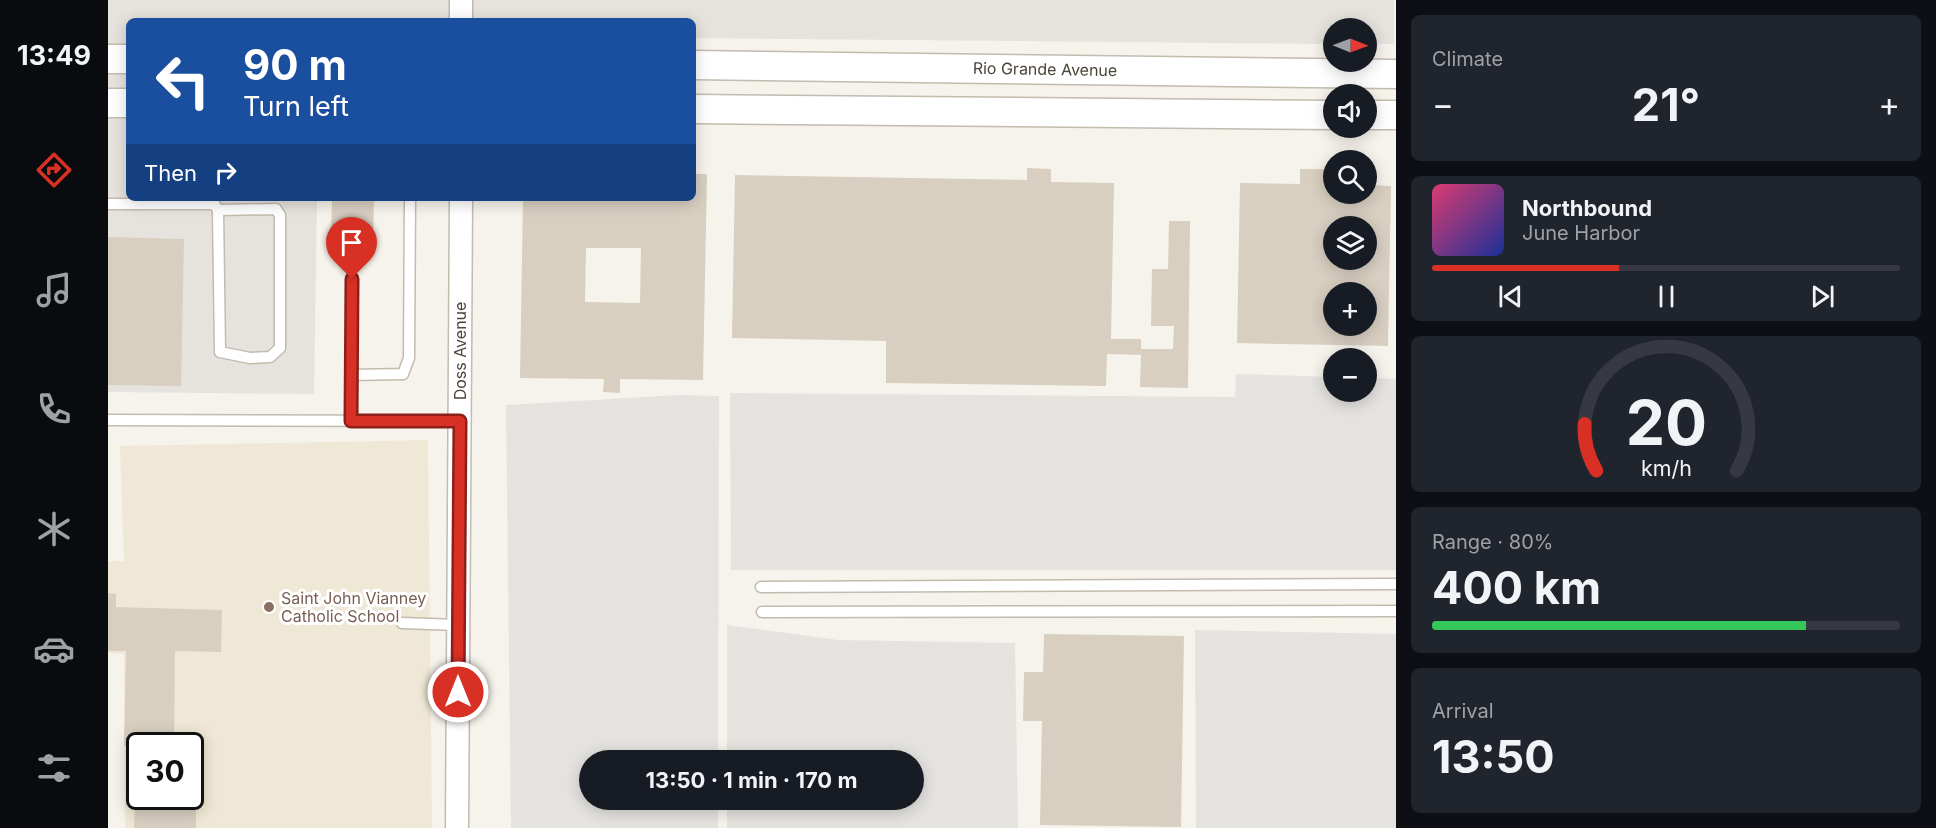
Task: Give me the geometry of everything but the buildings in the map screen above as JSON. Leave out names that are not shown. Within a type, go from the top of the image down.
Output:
[{"type":"street","points":[[461,0],[461,18]]},
{"type":"street","points":[[108,59],[126,59]]},
{"type":"street","name":"Rio Grande Avenue","points":[[696,65],[1396,74]]},
{"type":"street","points":[[1208,71],[1208,114]]},
{"type":"street","points":[[108,103],[126,103]]},
{"type":"street","points":[[696,109],[1323,115]]},
{"type":"street","points":[[1377,115],[1396,115]]},
{"type":"street","name":"Doss Avenue","points":[[457,828],[461,201]]},
{"type":"lane","points":[[351,375],[403,374],[409,358],[411,201]]},
{"type":"lane","points":[[108,204],[216,204],[276,209],[280,215],[280,348],[270,357],[250,358],[220,352],[216,204]]},
{"type":"lane","points":[[351,421],[352,279]]},
{"type":"lane","points":[[108,420],[460,421]]},
{"type":"lane","points":[[761,587],[1396,584]]},
{"type":"lane","points":[[762,612],[1396,611]]},
{"type":"lane","points":[[402,623],[458,625]]},
{"type":"shaded area","points":[[108,0],[1394,0],[1394,44],[1377,44],[1377,18],[1323,18],[1323,44],[696,38],[696,18],[126,18],[126,201],[317,201],[314,394],[108,392]]},
{"type":"shaded area","points":[[1236,374],[1323,377],[1323,402],[1377,402],[1377,378],[1396,379],[1396,570],[731,570],[730,393],[1235,397]]},
{"type":"shaded area","points":[[679,395],[719,396],[718,750],[579,750],[579,810],[718,810],[718,828],[511,828],[506,405]]},
{"type":"shaded area","name":"Saint John Vianney Catholic School","points":[[428,440],[432,828],[125,828],[124,654],[108,653],[108,561],[124,561],[120,446]]},
{"type":"shaded area","points":[[727,625],[838,640],[1015,643],[1018,828],[727,828],[727,810],[924,810],[924,750],[727,750]]},
{"type":"shaded area","points":[[1195,630],[1396,634],[1396,828],[1196,828]]},
{"type":"place","name":"Saint John Vianney Catholic School","points":[[269,607]]},
{"type":"route","points":[[352,279],[351,421],[460,421],[458,692]]}]
